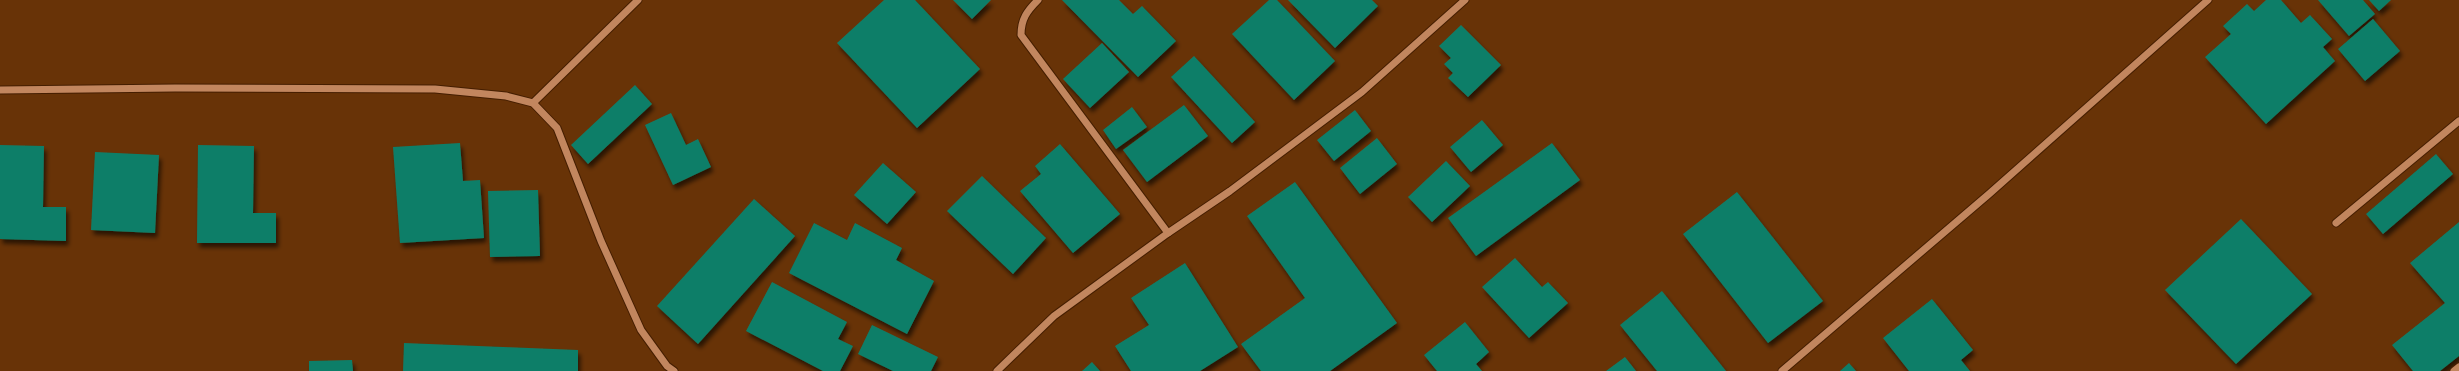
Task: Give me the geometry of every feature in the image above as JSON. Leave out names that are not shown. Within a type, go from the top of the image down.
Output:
[{"type":"street","points":[[533,103],[638,0]]},
{"type":"street","points":[[1038,0],[1025,14],[1020,23],[1020,35],[1168,233]]},
{"type":"street","points":[[997,371],[1054,316],[1168,233],[1230,191],[1362,92],[1465,0]]},
{"type":"street","points":[[1782,371],[1990,194],[2208,0]]},
{"type":"street","points":[[0,90],[175,88],[435,89],[506,96],[533,103],[557,128],[601,241],[642,330],[667,366],[674,371]]},
{"type":"street","points":[[2336,224],[2459,121]]},
{"type":"street","points":[[2454,371],[2459,366]]},
{"type":"building","points":[[884,0],[915,0],[980,69],[917,128],[837,43]]},
{"type":"building","points":[[953,0],[991,0],[972,19]]},
{"type":"building","points":[[1062,0],[1119,0],[1133,14],[1142,6],[1176,41],[1138,77]]},
{"type":"building","points":[[1269,0],[1277,0],[1335,61],[1294,100],[1232,34]]},
{"type":"building","points":[[1288,0],[1372,0],[1378,6],[1335,48]]},
{"type":"building","points":[[2266,0],[2281,0],[2301,23],[2310,15],[2332,39],[2323,47],[2335,61],[2266,124],[2205,57],[2231,34],[2223,26],[2247,4],[2254,11]]},
{"type":"building","points":[[2318,0],[2363,0],[2375,14],[2349,36]]},
{"type":"building","points":[[2369,0],[2391,0],[2379,11]]},
{"type":"building","points":[[2373,19],[2400,51],[2365,81],[2338,49]]},
{"type":"building","points":[[1461,25],[1501,65],[1468,97],[1448,78],[1453,73],[1444,64],[1451,58],[1439,46]]},
{"type":"building","points":[[1102,43],[1129,72],[1090,108],[1063,79]]},
{"type":"building","points":[[1194,56],[1255,122],[1232,143],[1171,77]]},
{"type":"building","points":[[635,85],[652,104],[588,164],[571,145]]},
{"type":"building","points":[[1184,105],[1208,136],[1147,182],[1123,150]]},
{"type":"building","points":[[1132,107],[1147,127],[1116,149],[1103,130]]},
{"type":"building","points":[[1355,110],[1371,131],[1334,161],[1317,140]]},
{"type":"building","points":[[671,113],[686,145],[698,139],[711,167],[673,185],[645,125]]},
{"type":"building","points":[[1482,120],[1503,145],[1471,172],[1450,147]]},
{"type":"building","points":[[1377,138],[1397,164],[1360,194],[1340,168]]},
{"type":"building","points":[[460,143],[463,181],[480,180],[484,238],[400,243],[393,147]]},
{"type":"building","points":[[1552,143],[1580,180],[1476,256],[1448,218]]},
{"type":"building","points":[[1060,144],[1120,214],[1073,253],[1020,191],[1041,174],[1035,166]]},
{"type":"building","points":[[0,145],[44,146],[43,207],[66,207],[66,241],[0,239]]},
{"type":"building","points":[[198,145],[254,146],[253,213],[276,213],[276,243],[197,243]]},
{"type":"building","points":[[95,152],[159,155],[155,233],[91,230]]},
{"type":"building","points":[[2436,154],[2453,174],[2383,234],[2366,214]]},
{"type":"building","points":[[1446,161],[1470,186],[1432,222],[1408,197]]},
{"type":"building","points":[[883,163],[916,192],[887,224],[854,195]]},
{"type":"building","points":[[982,176],[1046,238],[1013,274],[947,211]]},
{"type":"building","points":[[1295,182],[1397,323],[1330,371],[1261,371],[1241,344],[1305,298],[1247,216]]},
{"type":"building","points":[[538,190],[540,256],[490,257],[488,191]]},
{"type":"building","points":[[1737,192],[1823,301],[1768,343],[1683,234]]},
{"type":"building","points":[[754,199],[795,236],[698,344],[657,306]]},
{"type":"building","points":[[2241,219],[2312,294],[2236,364],[2165,290]]},
{"type":"building","points":[[2459,222],[2459,356],[2440,371],[2413,371],[2392,345],[2445,303],[2410,263]]},
{"type":"building","points":[[814,223],[847,240],[855,223],[902,248],[896,260],[934,281],[907,334],[789,273]]},
{"type":"building","points":[[1515,258],[1542,287],[1548,282],[1568,303],[1529,338],[1482,287]]},
{"type":"building","points":[[1185,263],[1238,347],[1200,371],[1131,371],[1115,346],[1149,325],[1131,298]]},
{"type":"building","points":[[772,282],[847,322],[838,339],[853,346],[840,371],[823,371],[746,331]]},
{"type":"building","points":[[1662,291],[1726,371],[1657,371],[1620,325]]},
{"type":"building","points":[[1932,299],[1973,350],[1961,360],[1970,371],[1909,371],[1883,338]]},
{"type":"building","points":[[1465,322],[1489,352],[1476,364],[1482,371],[1437,371],[1424,355]]},
{"type":"building","points":[[872,325],[938,357],[931,371],[893,371],[858,354]]},
{"type":"building","points":[[404,343],[578,350],[578,371],[403,371]]},
{"type":"building","points":[[1625,357],[1636,371],[1606,371]]},
{"type":"building","points":[[352,360],[353,371],[309,371],[309,361]]},
{"type":"building","points":[[1092,362],[1100,371],[1082,371]]},
{"type":"building","points":[[1849,363],[1856,371],[1840,371]]}]
